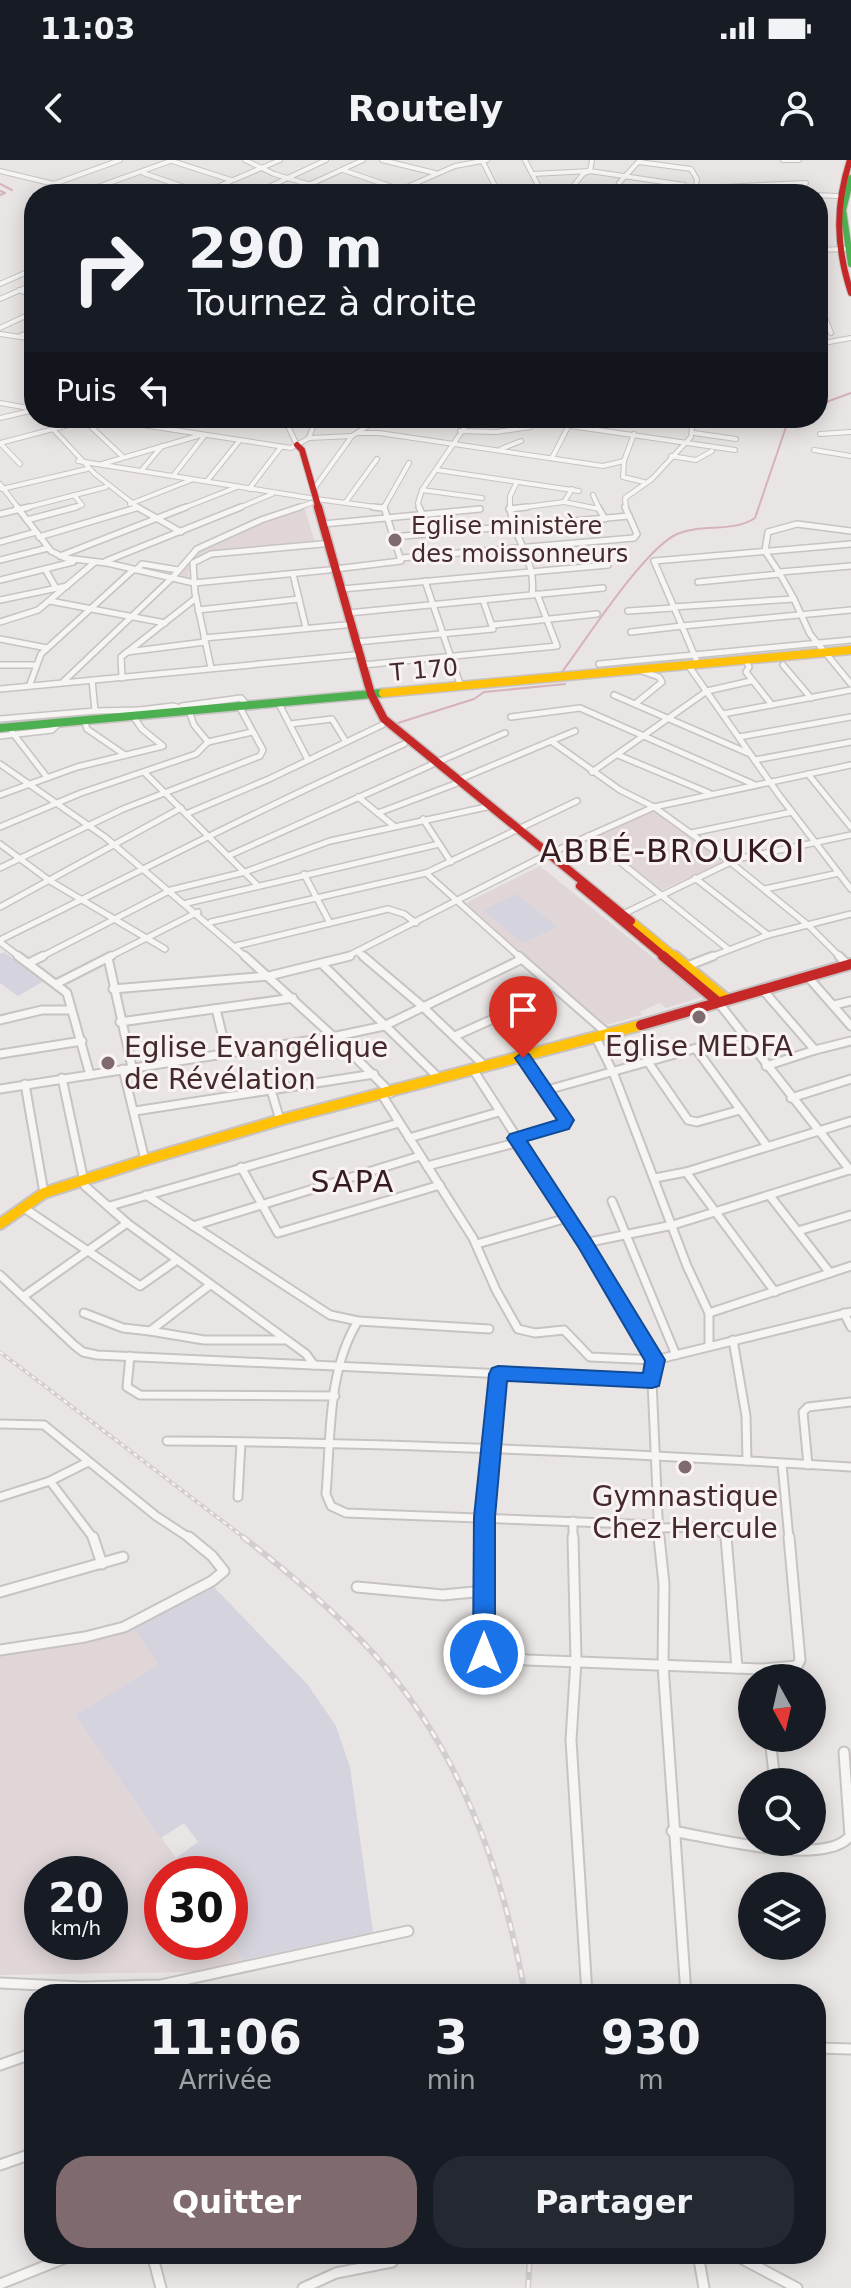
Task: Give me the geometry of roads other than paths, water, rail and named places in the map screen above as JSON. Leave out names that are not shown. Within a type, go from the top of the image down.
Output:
[{"type":"street","points":[[0,171],[54,184],[120,160]]},
{"type":"street","points":[[107,184],[171,160],[231,180]]},
{"type":"street","points":[[245,160],[274,174],[309,183],[363,160]]},
{"type":"street","points":[[223,184],[280,160]]},
{"type":"street","points":[[276,184],[326,160]]},
{"type":"street","points":[[382,160],[437,173]]},
{"type":"street","points":[[414,184],[467,161],[485,160],[495,184]]},
{"type":"street","points":[[525,160],[538,184]]},
{"type":"street","points":[[590,171],[592,160]]},
{"type":"street","points":[[678,167],[683,160]]},
{"type":"street","points":[[783,160],[799,160]]},
{"type":"street","points":[[850,160],[837,196],[835,219],[851,293]]},
{"type":"street","points":[[619,184],[639,161],[694,172],[696,184]]},
{"type":"street","points":[[343,170],[384,184]]},
{"type":"street","points":[[533,174],[590,171],[680,184]]},
{"type":"street","points":[[577,184],[583,174],[590,171]]},
{"type":"street","points":[[142,173],[175,184]]},
{"type":"street","points":[[851,178],[844,197],[848,236],[843,249],[851,264]]},
{"type":"street","points":[[779,184],[806,183]]},
{"type":"street","points":[[828,196],[837,196]]},
{"type":"street","points":[[828,250],[843,249]]},
{"type":"street","points":[[0,284],[24,273]]},
{"type":"street","points":[[0,299],[24,288]]},
{"type":"street","points":[[19,290],[24,292]]},
{"type":"street","points":[[0,328],[24,317]]},
{"type":"street","points":[[828,325],[831,333]]},
{"type":"street","points":[[0,334],[24,338]]},
{"type":"street","points":[[18,337],[24,334]]},
{"type":"street","points":[[828,342],[851,338]]},
{"type":"street","points":[[0,403],[24,408]]},
{"type":"street","points":[[0,418],[24,412]]},
{"type":"street","points":[[20,464],[0,443],[52,428],[78,461],[106,487],[154,519],[181,532]]},
{"type":"street","points":[[96,428],[122,456]]},
{"type":"street","points":[[167,428],[281,447],[297,445],[309,438],[379,433],[603,466],[624,461]]},
{"type":"street","points":[[289,428],[323,524],[345,625],[368,694],[382,725],[433,764]]},
{"type":"street","points":[[309,438],[312,428]]},
{"type":"street","points":[[63,682],[203,545],[312,498],[354,434],[364,428]]},
{"type":"street","points":[[423,516],[418,503],[422,490],[463,428]]},
{"type":"street","points":[[460,431],[488,433],[529,428]]},
{"type":"street","points":[[552,458],[567,428]]},
{"type":"street","points":[[591,428],[735,450]]},
{"type":"street","points":[[694,428],[694,433]]},
{"type":"street","points":[[820,434],[851,432]]},
{"type":"street","points":[[401,558],[634,538],[637,534],[625,498],[647,482],[694,433],[736,439]]},
{"type":"street","points":[[634,434],[624,461],[623,477],[647,482]]},
{"type":"street","points":[[204,435],[122,456],[87,469],[1,487],[48,548],[60,556],[103,562],[194,583],[397,564],[401,558],[383,508]]},
{"type":"street","points":[[173,476],[204,435]]},
{"type":"street","points":[[207,481],[240,440]]},
{"type":"street","points":[[499,450],[521,441]]},
{"type":"street","points":[[141,471],[162,446]]},
{"type":"street","points":[[249,489],[281,447]]},
{"type":"street","points":[[814,450],[851,456]]},
{"type":"street","points":[[671,456],[696,460],[712,451]]},
{"type":"street","points":[[345,503],[377,459]]},
{"type":"street","points":[[78,461],[383,508]]},
{"type":"street","points":[[383,508],[409,463]]},
{"type":"street","points":[[437,470],[579,491]]},
{"type":"street","points":[[0,542],[133,506],[192,479]]},
{"type":"street","points":[[363,665],[557,646],[535,595],[533,572],[509,509],[510,492],[517,482]]},
{"type":"street","points":[[0,514],[106,487]]},
{"type":"street","points":[[60,556],[237,487]]},
{"type":"street","points":[[564,502],[572,489]]},
{"type":"street","points":[[422,490],[482,498]]},
{"type":"street","points":[[103,562],[274,493]]},
{"type":"street","points":[[27,520],[82,505],[74,495]]},
{"type":"street","points":[[593,495],[605,519]]},
{"type":"street","points":[[312,498],[322,544],[342,589],[368,694],[393,729],[723,1001],[766,1066],[850,1171],[673,1225],[585,1243]]},
{"type":"street","points":[[509,509],[564,502],[598,506]]},
{"type":"street","points":[[323,524],[480,509]]},
{"type":"street","points":[[393,537],[629,516]]},
{"type":"street","points":[[851,531],[810,525],[774,526],[768,532],[765,551],[780,573],[799,615],[819,648],[851,684]]},
{"type":"street","points":[[211,668],[198,610],[193,563],[203,556],[322,544]]},
{"type":"street","points":[[851,544],[654,561],[707,691],[769,782],[851,889]]},
{"type":"street","points":[[0,560],[48,548]]},
{"type":"street","points":[[0,580],[79,560]]},
{"type":"street","points":[[0,622],[33,613],[95,562]]},
{"type":"street","points":[[30,684],[35,665],[47,648],[142,564],[178,570]]},
{"type":"street","points":[[342,589],[608,565]]},
{"type":"street","points":[[698,582],[851,566]]},
{"type":"street","points":[[45,569],[56,588]]},
{"type":"street","points":[[293,574],[306,628]]},
{"type":"street","points":[[425,581],[461,687]]},
{"type":"street","points":[[0,600],[69,585]]},
{"type":"street","points":[[348,613],[603,588]]},
{"type":"street","points":[[122,678],[119,660],[196,598]]},
{"type":"street","points":[[198,610],[299,599]]},
{"type":"street","points":[[628,611],[794,599]]},
{"type":"street","points":[[356,642],[491,630],[494,628],[483,600]]},
{"type":"street","points":[[50,601],[165,623]]},
{"type":"street","points":[[631,632],[850,612]]},
{"type":"street","points":[[493,625],[597,614]]},
{"type":"street","points":[[127,652],[204,640],[345,625]]},
{"type":"street","points":[[0,639],[47,648]]},
{"type":"street","points":[[599,664],[694,662],[819,648],[851,640]]},
{"type":"street","name":"T 170","points":[[6,727],[461,687],[694,662],[746,660],[819,648],[851,650]]},
{"type":"street","points":[[0,689],[354,655]]},
{"type":"street","points":[[746,660],[749,667],[746,672],[751,681],[772,705]]},
{"type":"street","points":[[0,665],[35,665]]},
{"type":"street","points":[[783,665],[811,698]]},
{"type":"street","points":[[635,704],[662,682],[659,677],[639,670]]},
{"type":"street","points":[[92,680],[95,711]]},
{"type":"street","points":[[592,772],[707,691],[751,681]]},
{"type":"street","points":[[723,714],[851,690]]},
{"type":"street","points":[[614,695],[750,753]]},
{"type":"street","points":[[278,702],[308,760]]},
{"type":"street","points":[[0,868],[123,809],[260,756],[263,750],[252,732],[243,706]]},
{"type":"street","points":[[511,717],[580,708],[755,785]]},
{"type":"street","points":[[186,709],[208,742]]},
{"type":"street","points":[[0,736],[6,727],[95,711],[139,713],[142,729],[163,746],[46,776],[0,795]]},
{"type":"street","points":[[739,737],[851,717]]},
{"type":"street","points":[[290,724],[332,719],[346,742]]},
{"type":"street","points":[[84,720],[87,729],[125,755]]},
{"type":"street","points":[[186,814],[382,725]]},
{"type":"street","points":[[6,727],[46,776]]},
{"type":"street","points":[[378,813],[575,731]]},
{"type":"street","points":[[0,827],[60,802],[192,756],[208,742],[252,732]]},
{"type":"street","points":[[228,856],[505,733]]},
{"type":"street","points":[[0,1224],[44,1193],[145,1160],[280,1120],[596,1038],[850,964],[808,925],[729,861],[654,807],[592,772],[551,741]]},
{"type":"street","points":[[755,760],[851,742]]},
{"type":"street","points":[[90,1075],[82,1041],[69,1010],[67,993],[0,941],[273,803],[404,744]]},
{"type":"street","points":[[618,755],[711,794]]},
{"type":"street","points":[[0,764],[60,802],[146,868],[211,922],[374,1074],[387,1094],[399,1123],[477,1244],[496,1290],[518,1329],[535,1333],[564,1330],[590,1357],[655,1360],[848,1312],[851,1327]]},
{"type":"street","points":[[113,989],[266,975],[323,965],[359,953],[547,855],[654,807],[851,765]]},
{"type":"street","points":[[145,773],[258,886]]},
{"type":"street","points":[[808,774],[851,827]]},
{"type":"street","points":[[358,797],[394,826]]},
{"type":"street","points":[[211,922],[426,873],[577,801]]},
{"type":"street","points":[[29,963],[171,890],[245,872],[312,846],[488,807]]},
{"type":"street","points":[[0,907],[181,808]]},
{"type":"street","points":[[691,833],[792,812]]},
{"type":"street","points":[[423,819],[451,862]]},
{"type":"street","points":[[621,915],[729,861],[851,835]]},
{"type":"street","points":[[588,836],[728,949]]},
{"type":"street","points":[[0,844],[50,881],[165,949]]},
{"type":"street","points":[[187,903],[439,844]]},
{"type":"street","points":[[426,873],[608,1034]]},
{"type":"street","points":[[765,889],[839,873]]},
{"type":"street","points":[[304,874],[330,923]]},
{"type":"street","points":[[695,878],[768,935]]},
{"type":"street","points":[[236,946],[388,909],[404,914],[416,923]]},
{"type":"street","points":[[56,984],[198,912]]},
{"type":"street","points":[[684,967],[768,935],[851,914]]},
{"type":"street","points":[[359,953],[422,1006],[486,1067]]},
{"type":"street","points":[[108,958],[132,1067]]},
{"type":"street","points":[[0,1089],[332,1037],[384,1026],[522,959]]},
{"type":"street","points":[[323,965],[440,1079]]},
{"type":"street","points":[[808,977],[851,1026]]},
{"type":"street","points":[[763,990],[815,1050]]},
{"type":"street","points":[[120,1022],[293,998]]},
{"type":"street","points":[[834,1005],[851,1001]]},
{"type":"street","points":[[216,1009],[227,1054]]},
{"type":"street","points":[[0,1020],[42,1010],[69,1010]]},
{"type":"street","points":[[455,1036],[502,1015]]},
{"type":"street","points":[[547,1090],[743,1035]]},
{"type":"street","points":[[596,1038],[613,1072],[687,1266],[709,1313],[709,1346]]},
{"type":"street","points":[[0,1054],[82,1041]]},
{"type":"street","points":[[766,1066],[851,1041]]},
{"type":"street","points":[[696,1049],[767,1146]]},
{"type":"street","points":[[427,1166],[518,1140],[565,1122],[547,1090],[523,1058]]},
{"type":"street","points":[[648,1062],[688,1120],[697,1122],[740,1110]]},
{"type":"street","points":[[123,1069],[145,1160]]},
{"type":"street","points":[[474,1071],[585,1243],[655,1360],[652,1381],[658,1526],[664,1584],[663,1665],[684,1984]]},
{"type":"street","points":[[135,1111],[374,1074]]},
{"type":"street","points":[[62,1078],[82,1180],[127,1223],[314,1365]]},
{"type":"street","points":[[791,1098],[851,1079]]},
{"type":"street","points":[[25,1084],[44,1193]]},
{"type":"street","points":[[271,1090],[280,1120]]},
{"type":"street","points":[[409,1138],[499,1112]]},
{"type":"street","points":[[655,1178],[686,1172],[851,1121]]},
{"type":"street","points":[[110,1206],[399,1123]]},
{"type":"street","points":[[193,1226],[420,1156]]},
{"type":"street","points":[[241,1167],[276,1231],[282,1234],[440,1185]]},
{"type":"street","points":[[686,1172],[775,1292]]},
{"type":"street","points":[[146,1195],[320,1310],[358,1321],[489,1329]]},
{"type":"street","points":[[770,1196],[830,1273]]},
{"type":"street","points":[[612,1201],[676,1355]]},
{"type":"street","points":[[24,1208],[140,1286],[177,1260]]},
{"type":"street","points":[[798,1231],[851,1215]]},
{"type":"street","points":[[477,1244],[567,1218]]},
{"type":"street","points":[[24,1296],[127,1223]]},
{"type":"street","points":[[709,1313],[851,1266]]},
{"type":"street","points":[[0,1275],[83,1352],[652,1381]]},
{"type":"street","points":[[150,1331],[210,1285]]},
{"type":"street","points":[[84,1313],[123,1328],[204,1340],[285,1340]]},
{"type":"street","points":[[358,1321],[345,1337],[338,1366],[326,1494],[331,1506],[338,1510],[485,1517],[573,1521],[658,1526],[710,1527],[726,1535],[737,1668],[527,1660],[484,1654],[485,1517],[498,1374]]},
{"type":"street","points":[[733,1340],[740,1394],[748,1425],[747,1461]]},
{"type":"street","points":[[130,1356],[127,1387],[140,1395],[335,1396]]},
{"type":"street","points":[[808,1465],[803,1412],[808,1407],[851,1402]]},
{"type":"street","points":[[0,1424],[44,1425],[223,1568],[223,1575],[124,1627],[85,1637],[0,1650]]},
{"type":"street","points":[[167,1441],[331,1442],[654,1455],[851,1467]]},
{"type":"street","points":[[238,1497],[241,1442]]},
{"type":"street","points":[[0,1497],[50,1481],[88,1462]]},
{"type":"street","points":[[782,1464],[798,1664]]},
{"type":"street","points":[[50,1481],[92,1533],[102,1564]]},
{"type":"street","points":[[573,1521],[576,1660],[571,1740],[586,1984]]},
{"type":"street","points":[[0,1592],[123,1557]]},
{"type":"street","points":[[357,1587],[443,1595],[484,1591]]},
{"type":"street","points":[[826,1850],[838,1846],[850,1836],[844,1752]]},
{"type":"street","points":[[672,1831],[738,1839]]},
{"type":"street","points":[[154,1984],[184,1981],[408,1931]]},
{"type":"street","points":[[0,1983],[24,1985]]},
{"type":"street","points":[[826,2048],[851,2049]]},
{"type":"street","points":[[0,2065],[24,2057]]},
{"type":"street","points":[[0,2165],[24,2157]]},
{"type":"street","points":[[0,2284],[50,2264]]},
{"type":"street","points":[[155,2264],[161,2288]]},
{"type":"street","points":[[305,2288],[336,2273],[382,2264]]},
{"type":"street","points":[[700,2264],[704,2288]]},
{"type":"street","points":[[752,2264],[797,2288]]},
{"type":"waterway","points":[[0,184],[12,190]]},
{"type":"waterway","points":[[0,191],[5,193],[0,195]]},
{"type":"waterway","points":[[828,401],[851,393]]},
{"type":"waterway","points":[[562,672],[632,576],[664,543],[687,531],[737,525],[755,518],[786,428]]},
{"type":"waterway","points":[[398,723],[474,699],[484,692],[565,684]]},
{"type":"railway","points":[[0,1352],[246,1539]]},
{"type":"railway","points":[[243,1537],[311,1593],[359,1638],[404,1691],[431,1730],[474,1813],[490,1857],[523,1984]]},
{"type":"railway","points":[[528,2288],[529,2264]]},
{"type":"place","name":"Eglise ministère des moissonneurs","points":[[395,540]]},
{"type":"place","name":"Eglise MEDFA","points":[[699,1017]]},
{"type":"place","name":"Eglise Evangélique de Révélation","points":[[108,1063]]},
{"type":"place","name":"Gymnastique Chez Hercule","points":[[685,1467]]},
{"type":"district","name":"ABBÉ-BROUKOI","points":[[673,851]]},
{"type":"district","name":"SAPA","points":[[353,1182]]}]
